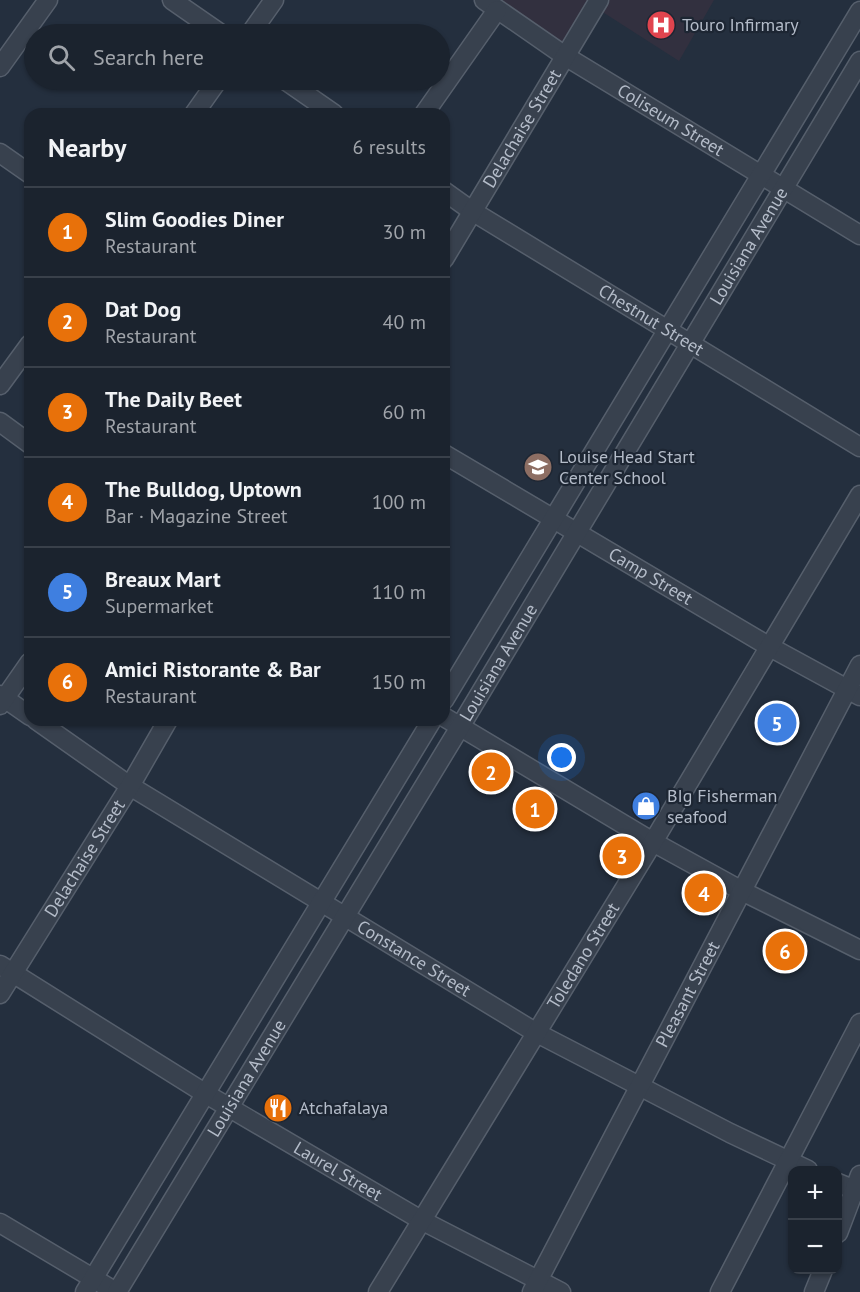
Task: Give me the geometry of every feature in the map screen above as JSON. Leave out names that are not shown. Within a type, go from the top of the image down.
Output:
[{"type":"street","points":[[31,24],[48,0]]},
{"type":"street","points":[[172,0],[207,24]]},
{"type":"street","points":[[257,24],[274,0]]},
{"type":"street","name":"Delachaise Street","points":[[450,249],[599,0]]},
{"type":"street","points":[[450,72],[491,5]]},
{"type":"street","name":"Coliseum Street","points":[[491,5],[565,56],[860,235]]},
{"type":"street","name":"Louisiana Avenue","points":[[450,690],[860,11]]},
{"type":"street","points":[[0,67],[24,34]]},
{"type":"street","name":"Louisiana Avenue","points":[[452,722],[576,532],[860,61]]},
{"type":"street","points":[[198,108],[211,90]]},
{"type":"street","points":[[299,90],[325,108]]},
{"type":"street","points":[[428,108],[439,90]]},
{"type":"street","points":[[0,153],[24,170]]},
{"type":"street","name":"Chestnut Street","points":[[450,195],[472,211],[860,447]]},
{"type":"street","points":[[0,385],[24,352]]},
{"type":"street","points":[[0,422],[24,440]]},
{"type":"street","name":"Camp Street","points":[[450,458],[770,647],[854,693]]},
{"type":"street","name":"Toledano Street","points":[[378,1292],[653,842],[860,495]]},
{"type":"street","name":"Pleasant Street","points":[[535,1286],[741,891],[854,693],[860,665]]},
{"type":"street","points":[[24,670],[2,699],[24,712]]},
{"type":"street","points":[[452,722],[653,842],[741,891],[860,950]]},
{"type":"street","name":"Constance Street","points":[[45,726],[130,786],[536,1032],[798,1166]]},
{"type":"street","name":"Delachaise Street","points":[[0,994],[6,969],[130,786],[165,726]]},
{"type":"street","name":"Louisiana Avenue","points":[[90,1285],[428,726]]},
{"type":"street","name":"Louisiana Avenue","points":[[116,1292],[403,819],[450,726]]},
{"type":"street","points":[[381,807],[403,819]]},
{"type":"street","name":"Laurel Street","points":[[6,969],[206,1094],[535,1286],[561,1292]]},
{"type":"street","points":[[720,1292],[860,1023]]},
{"type":"street","points":[[841,1220],[853,1185]]},
{"type":"street","points":[[0,1223],[90,1285],[116,1292]]},
{"type":"street","points":[[814,1292],[821,1274]]},
{"type":"shaded area","name":"Touro Infirmary","points":[[497,0],[714,0],[679,61],[587,2],[562,42]]},
{"type":"place","name":"Touro Infirmary","points":[[661,25]]},
{"type":"place","name":"Louise Head Start Center School","points":[[538,467]]},
{"type":"place","name":"Breaux Mart","points":[[777,723]]},
{"type":"place","name":"Dat Dog","points":[[491,772]]},
{"type":"place","name":"BIg Fisherman seafood","points":[[646,806]]},
{"type":"place","name":"Slim Goodies Diner","points":[[535,809]]},
{"type":"place","name":"The Daily Beet","points":[[622,856]]},
{"type":"place","name":"The Bulldog, Uptown","points":[[704,893]]},
{"type":"place","name":"Amici Ristorante & Bar","points":[[785,951]]},
{"type":"place","name":"Atchafalaya","points":[[278,1108]]}]
